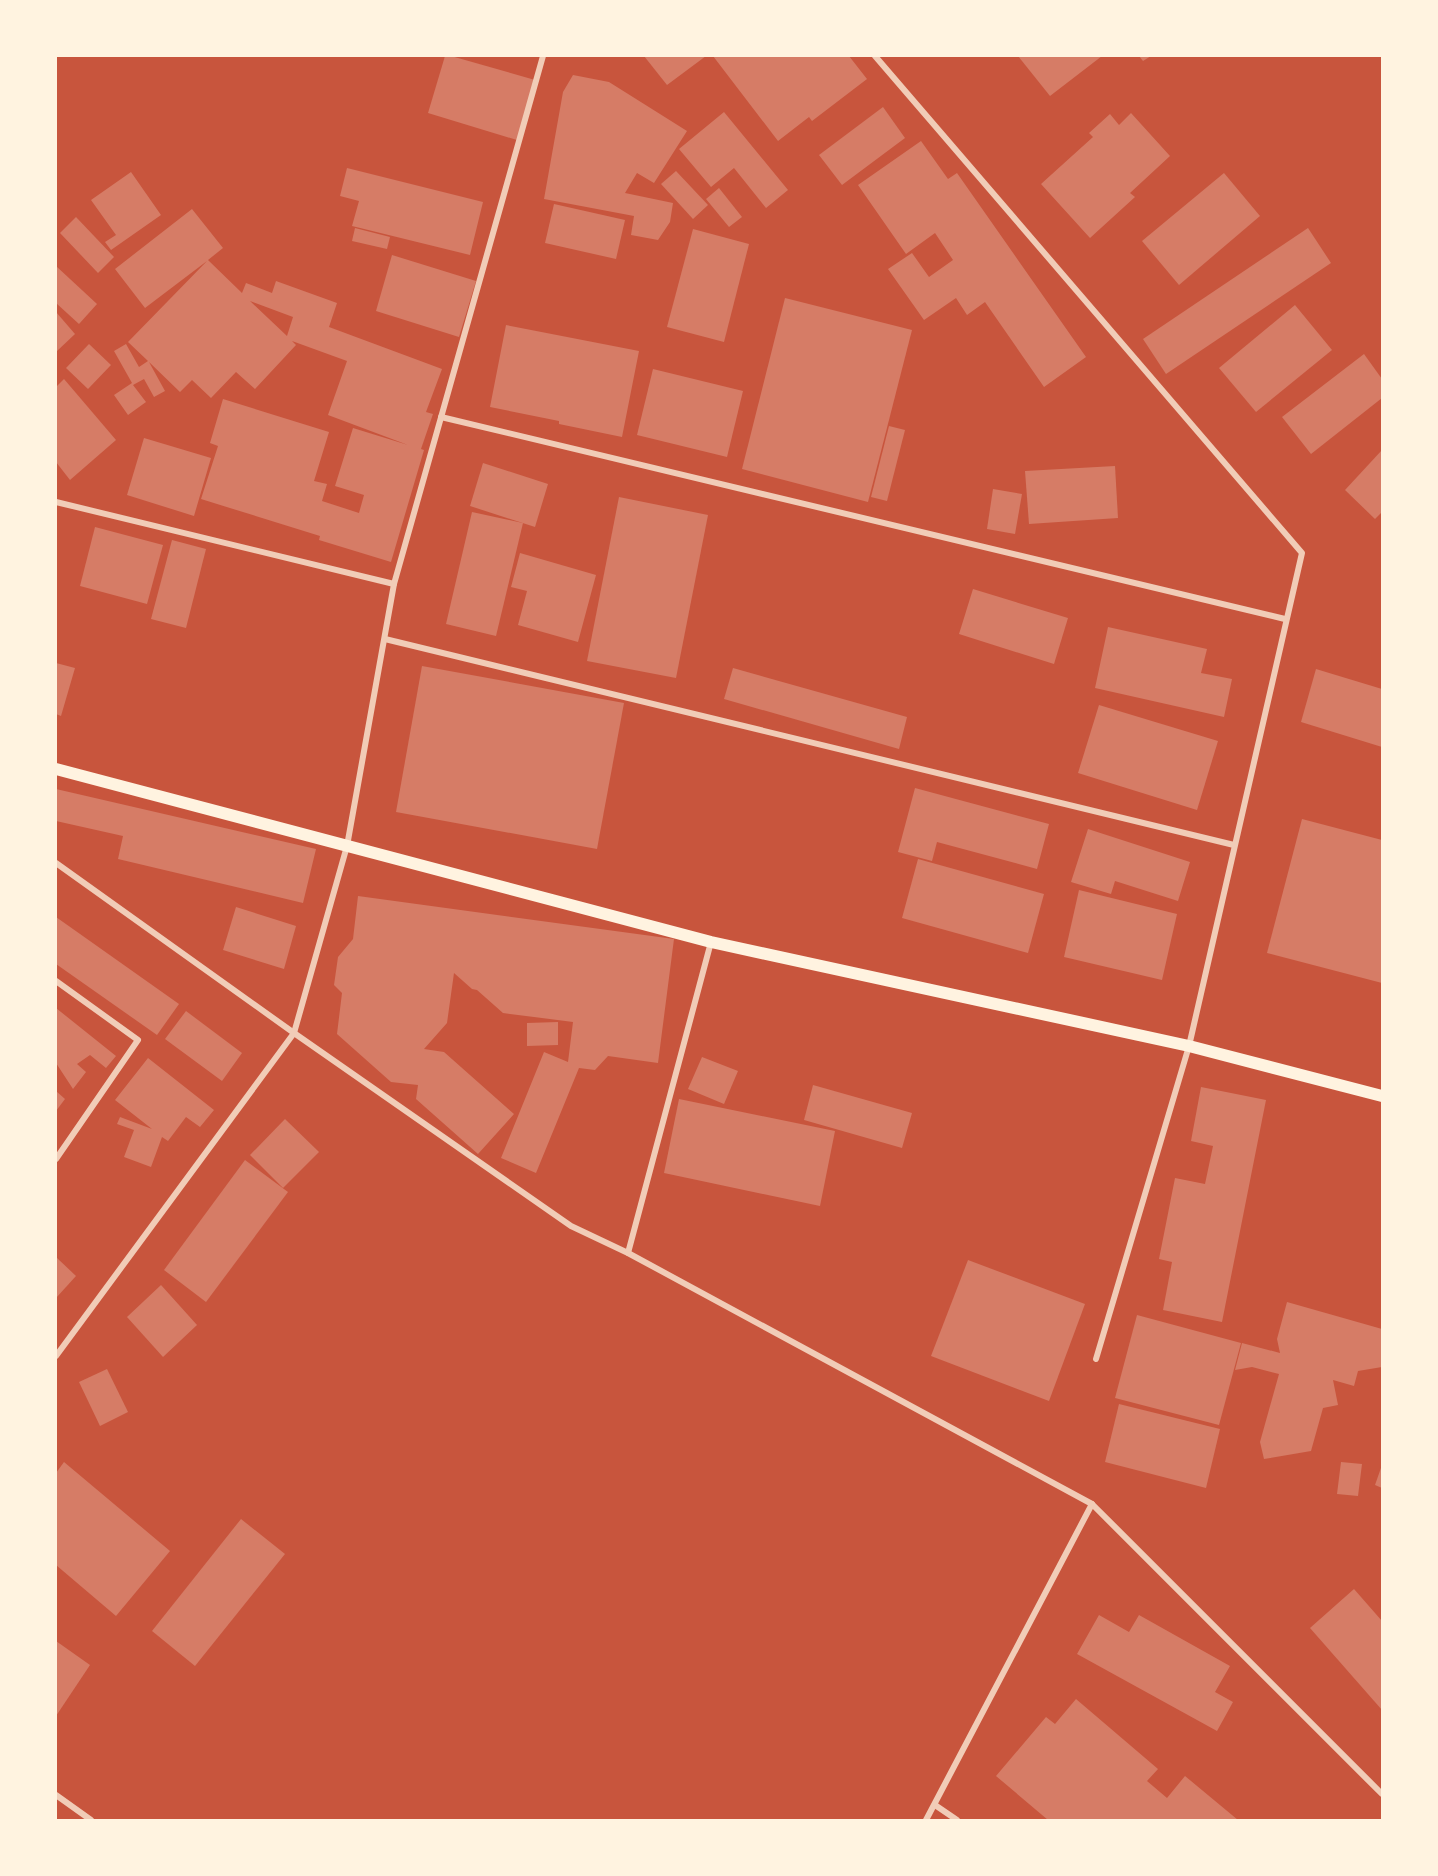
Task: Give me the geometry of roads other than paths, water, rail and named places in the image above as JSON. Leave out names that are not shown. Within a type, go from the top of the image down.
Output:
[{"type":"main road","points":[[56,769],[711,942],[1189,1046],[1383,1096]]},
{"type":"street","points":[[56,1356],[294,1033],[347,846],[394,584],[543,56]]},
{"type":"street","points":[[875,56],[1302,553],[1285,619],[1189,1046],[1096,1359]]},
{"type":"street","points":[[441,417],[1285,619]]},
{"type":"street","points":[[56,502],[394,584]]},
{"type":"street","points":[[385,639],[1234,845]]},
{"type":"street","points":[[56,863],[294,1033],[571,1226],[628,1253],[1092,1504],[1383,1794]]},
{"type":"street","points":[[628,1253],[711,942]]},
{"type":"street","points":[[56,981],[138,1040],[56,1159]]},
{"type":"street","points":[[926,1821],[1092,1504]]},
{"type":"street","points":[[56,1795],[91,1821]]},
{"type":"street","points":[[935,1805],[957,1821]]}]
